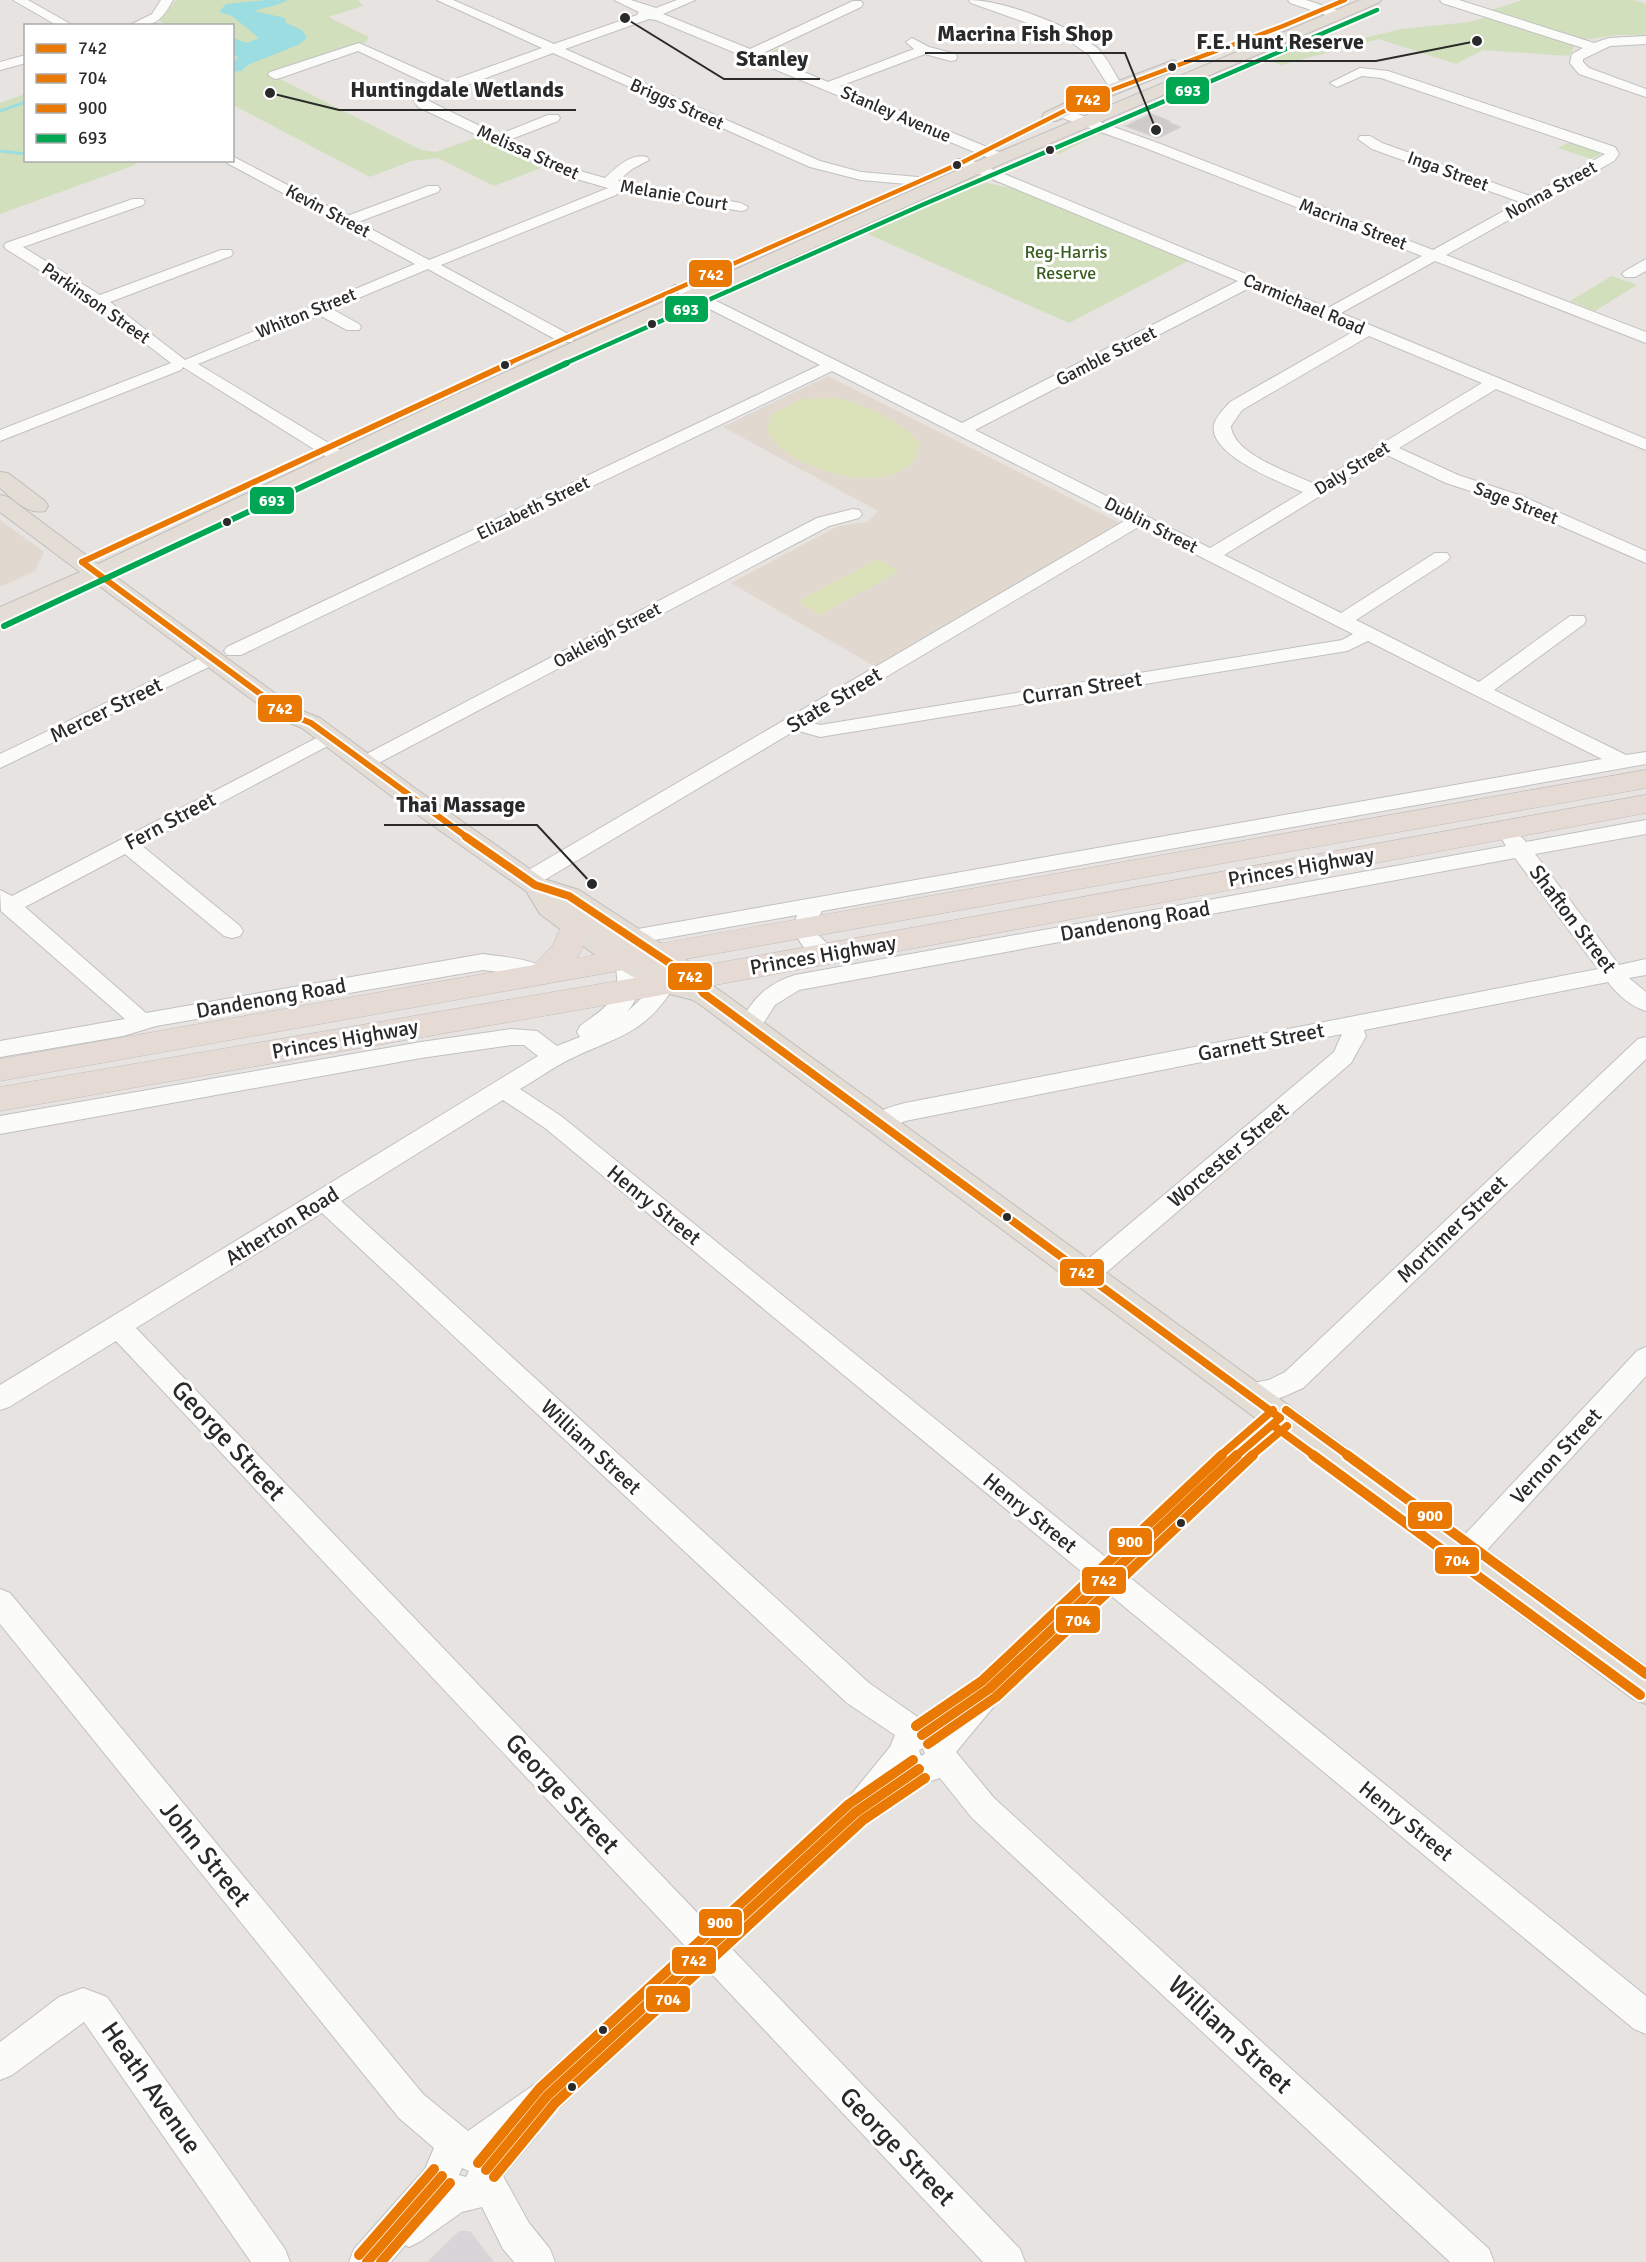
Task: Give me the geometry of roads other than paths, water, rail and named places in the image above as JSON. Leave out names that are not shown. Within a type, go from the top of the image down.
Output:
[{"type":"highway","name":"Princes Highway","points":[[680,977],[810,917],[1354,820],[1646,779]]},
{"type":"highway","name":"Princes Highway","points":[[0,1070],[629,963],[680,977],[828,954],[1513,840],[1646,804]]},
{"type":"highway","points":[[542,976],[567,949],[575,926]]},
{"type":"highway","name":"Princes Highway","points":[[0,1099],[457,1020],[629,963]]},
{"type":"main road","points":[[332,453],[444,392],[566,339],[686,292],[982,160],[1059,112],[1116,87],[1336,8],[1373,0]]},
{"type":"main road","points":[[0,616],[100,563],[332,453],[464,398],[918,182],[1086,122],[1336,8]]},
{"type":"main road","points":[[0,478],[100,563]]},
{"type":"main road","points":[[0,502],[100,563],[176,604],[223,654],[286,713],[321,730],[532,882],[570,896],[629,963]]},
{"type":"main road","points":[[0,598],[100,563]]},
{"type":"main road","points":[[532,882],[550,908],[629,963],[680,977],[1646,1688]]},
{"type":"street","points":[[139,24],[157,17],[167,0]]},
{"type":"street","name":"Briggs Street","points":[[443,0],[815,164],[861,176],[918,182]]},
{"type":"street","name":"Stanley Avenue","points":[[620,0],[829,86],[982,160]]},
{"type":"street","points":[[275,75],[358,47],[446,87],[689,0]]},
{"type":"street","points":[[975,0],[1065,32],[1094,52],[1116,87]]},
{"type":"street","points":[[1294,0],[1336,8]]},
{"type":"street","points":[[1446,0],[1594,47]]},
{"type":"street","points":[[8,9],[22,2],[64,24]]},
{"type":"street","points":[[750,54],[856,3]]},
{"type":"street","points":[[1646,40],[1609,42],[1594,47],[1577,57],[1576,63],[1584,71],[1646,93]]},
{"type":"street","points":[[910,41],[924,50],[951,57]]},
{"type":"street","points":[[829,86],[924,50]]},
{"type":"street","points":[[0,66],[24,60]]},
{"type":"street","name":"Nonna Street","points":[[1328,314],[1609,158],[1612,154],[1610,150],[1383,74],[1371,71],[1360,72],[1337,84]]},
{"type":"street","name":"Melissa Street","points":[[446,87],[426,94],[420,99],[423,104],[564,171],[613,185]]},
{"type":"street","name":"Macrina Street","points":[[1059,112],[1646,338]]},
{"type":"street","points":[[499,139],[553,118]]},
{"type":"street","name":"Inga Street","points":[[1365,139],[1377,146],[1531,201]]},
{"type":"street","name":"Whiton Street","points":[[0,436],[611,192],[613,185],[627,166],[642,160]]},
{"type":"street","name":"Carmichael Road","points":[[982,160],[1250,281],[1646,445]]},
{"type":"street","name":"Kevin Street","points":[[234,161],[566,339]]},
{"type":"street","name":"Melanie Court","points":[[613,185],[741,207]]},
{"type":"street","points":[[346,221],[433,189]]},
{"type":"street","name":"Parkinson Street","points":[[138,202],[11,246],[99,301],[184,364],[332,453]]},
{"type":"street","points":[[99,301],[226,253]]},
{"type":"street","points":[[1630,274],[1646,264]]},
{"type":"street","name":"Gamble Street","points":[[962,430],[1250,281]]},
{"type":"street","name":"Dublin Street","points":[[686,292],[1623,762]]},
{"type":"street","points":[[318,308],[353,327]]},
{"type":"street","points":[[1316,491],[1239,454],[1225,441],[1222,430],[1226,417],[1236,406],[1368,330]]},
{"type":"street","name":"Elizabeth Street","points":[[223,654],[832,365]]},
{"type":"street","name":"Daly Street","points":[[1211,555],[1494,382]]},
{"type":"street","name":"Sage Street","points":[[1385,448],[1452,479],[1516,500],[1646,558]]},
{"type":"street","name":"Oakleigh Street","points":[[364,763],[823,522],[853,514]]},
{"type":"street","name":"State Street","points":[[532,882],[1140,519]]},
{"type":"street","points":[[1342,621],[1441,557]]},
{"type":"street","points":[[1480,691],[1577,620]]},
{"type":"street","name":"Curran Street","points":[[795,724],[820,731],[1347,645],[1368,634]]},
{"type":"street","name":"Mercer Street","points":[[0,762],[223,654]]},
{"type":"street","name":"Fern Street","points":[[5,901],[127,844],[321,730]]},
{"type":"street","points":[[1354,820],[1646,758]]},
{"type":"street","name":"Dandenong Road","points":[[749,1027],[767,998],[776,991],[795,983],[1513,840],[1646,827]]},
{"type":"street","name":"Shafton Street","points":[[1513,840],[1625,989],[1646,1003]]},
{"type":"street","points":[[127,844],[232,931]]},
{"type":"street","points":[[5,901],[142,1022]]},
{"type":"street","points":[[629,963],[810,917],[813,943],[828,954]]},
{"type":"street","name":"Dandenong Road","points":[[0,1049],[483,962],[520,967],[542,976]]},
{"type":"street","name":"Atherton Road","points":[[0,1399],[559,1055],[610,1014],[629,963]]},
{"type":"street","name":"Garnett Street","points":[[879,1124],[893,1115],[905,1112],[1646,967]]},
{"type":"street","name":"Atherton Road","points":[[559,1055],[598,1039],[626,1024],[680,977]]},
{"type":"street","points":[[421,1050],[457,1020]]},
{"type":"street","name":"Worcester Street","points":[[1085,1276],[1343,1057],[1351,1046],[1354,1036],[1351,1025]]},
{"type":"street","points":[[0,1125],[421,1050],[522,1035],[559,1055]]},
{"type":"street","name":"Mortimer Street","points":[[1247,1394],[1273,1390],[1294,1380],[1646,1045]]},
{"type":"street","name":"Henry Street","points":[[509,1086],[527,1107],[553,1122],[1646,2017]]},
{"type":"street","name":"William Street","points":[[324,1200],[1476,2262]]},
{"type":"street","name":"George Street","points":[[118,1326],[1007,2262]]},
{"type":"street","name":"Vernon Street","points":[[1465,1554],[1646,1358]]},
{"type":"street","points":[[374,2256],[989,1689],[1251,1442],[1280,1418]]},
{"type":"street","name":"John Street","points":[[0,1602],[526,2249]]},
{"type":"street","name":"Heath Avenue","points":[[0,2063],[71,2008],[82,2005],[95,2009],[272,2262]]},
{"type":"water","points":[[277,0],[279,4],[254,11],[285,18],[286,23],[302,30],[307,38],[298,45],[248,65],[241,71],[234,72],[234,61],[239,57],[234,55],[234,38],[247,43],[259,38],[232,16],[219,12],[226,4]]},
{"type":"waterway","points":[[273,4],[285,0]]},
{"type":"waterway","points":[[0,111],[24,103]]},
{"type":"waterway","points":[[0,151],[24,154]]},
{"type":"place","name":"Stanley","points":[[625,18]]},
{"type":"place","name":"F.E. Hunt Reserve","points":[[1477,41]]},
{"type":"place","name":"Huntingdale Wetlands","points":[[270,93]]},
{"type":"place","name":"Macrina Fish Shop","points":[[1156,130]]},
{"type":"place","name":"Thai Massage","points":[[592,884]]},
{"type":"park label","name":"Reg-Harris Reserve","points":[[1066,262]]}]
